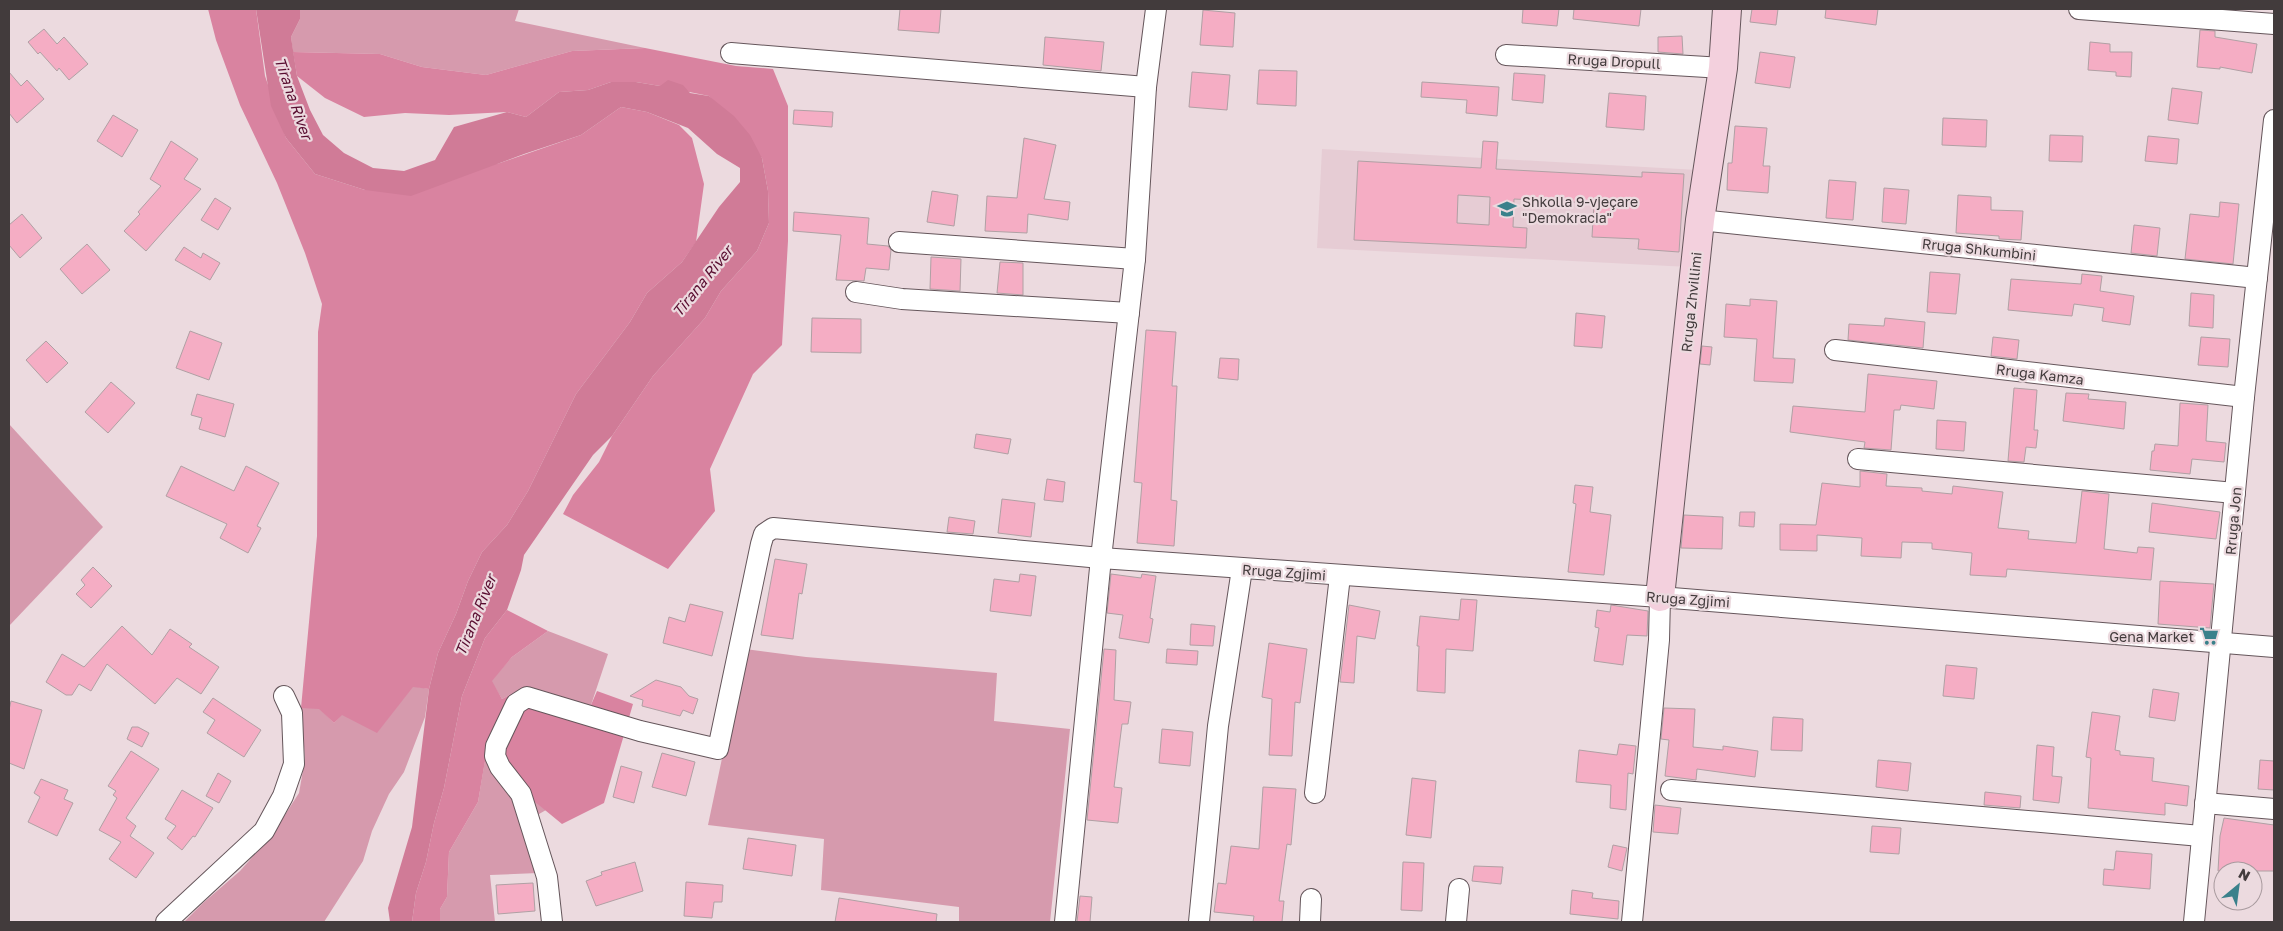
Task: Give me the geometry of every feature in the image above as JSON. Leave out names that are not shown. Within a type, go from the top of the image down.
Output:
[{"type":"street","points":[[1065,922],[1101,558],[1135,258],[1146,88],[1156,9]]},
{"type":"street","name":"Rruga Zhvillimi","points":[[1660,597],[1700,220],[1723,68],[1727,9]]},
{"type":"street","points":[[2079,9],[2274,24]]},
{"type":"street","points":[[731,53],[1146,88]]},
{"type":"street","name":"Rruga Dropull","points":[[1506,55],[1723,68]]},
{"type":"street","name":"Rruga Jon","points":[[2194,922],[2244,397],[2257,278],[2269,231],[2274,120]]},
{"type":"street","name":"Rruga Shkumbini","points":[[1700,220],[2257,278]]},
{"type":"street","points":[[898,242],[1135,258]]},
{"type":"street","points":[[856,292],[902,299],[1129,313]]},
{"type":"street","name":"Rruga Kamza","points":[[1835,350],[2244,397]]},
{"type":"street","points":[[1858,459],[2235,494]]},
{"type":"street","name":"Rruga Zgjimi","points":[[552,922],[547,877],[520,794],[500,768],[495,756],[496,746],[516,704],[527,697],[640,731],[718,749],[764,534],[773,528],[1101,558],[1660,597],[2274,647]]},
{"type":"street","points":[[1199,922],[1218,726],[1242,569]]},
{"type":"street","points":[[1315,793],[1340,576]]},
{"type":"street","points":[[1632,922],[1659,640],[1660,597]]},
{"type":"street","points":[[166,922],[264,830],[283,796],[294,764],[292,714],[284,696]]},
{"type":"street","points":[[1672,790],[2201,836]]},
{"type":"street","points":[[2205,803],[2274,809]]},
{"type":"street","points":[[1456,922],[1459,889]]},
{"type":"street","points":[[1310,922],[1312,899]]},
{"type":"shaded area","points":[[208,9],[256,9],[265,76],[286,138],[315,174],[365,190],[500,163],[581,135],[621,107],[647,112],[679,125],[692,138],[704,184],[696,242],[682,262],[647,293],[630,322],[576,394],[528,491],[507,525],[482,552],[438,653],[429,689],[413,687],[377,733],[342,715],[334,723],[319,709],[301,708],[317,536],[318,332],[322,304],[305,253],[277,183],[240,105],[216,40]]},
{"type":"shaded area","points":[[300,9],[519,9],[515,21],[645,48],[572,51],[486,75],[422,67],[380,54],[293,52],[291,37],[300,19]]},
{"type":"shaded area","points":[[645,48],[736,66],[773,69],[788,106],[788,241],[782,345],[753,374],[710,469],[715,511],[668,569],[563,514],[573,495],[599,462],[612,436],[653,376],[705,318],[721,291],[757,251],[769,223],[768,191],[762,158],[709,96],[636,82],[611,82],[588,90],[559,92],[526,117],[507,112],[449,115],[405,113],[364,117],[325,98],[297,76],[293,52],[380,54],[422,67],[486,75],[572,51]]},
{"type":"shaded area","name":"Shkolla 9-vjeçare \"Demokracia\"","points":[[1322,149],[1698,170],[1689,267],[1317,248]]},
{"type":"shaded area","points":[[9,424],[103,527],[9,626]]},
{"type":"shaded area","points":[[507,610],[548,631],[512,657],[492,681],[502,699],[517,691],[534,691],[591,705],[597,691],[633,704],[604,803],[562,824],[485,761],[478,802],[449,852],[447,897],[440,909],[440,922],[412,922],[416,893],[426,862],[444,788],[462,696],[485,638]]},
{"type":"shaded area","points":[[548,631],[608,654],[591,705],[534,691],[517,691],[502,699],[491,681],[512,657]]},
{"type":"shaded area","points":[[745,649],[806,657],[997,673],[994,721],[1070,729],[1050,922],[959,922],[959,907],[821,890],[824,839],[708,825]]},
{"type":"shaded area","points":[[413,686],[429,689],[425,717],[404,772],[389,794],[372,831],[363,861],[324,922],[184,922],[240,871],[272,835],[299,793],[305,759],[301,708],[319,708],[334,723],[342,714],[377,732]]},
{"type":"shaded area","points":[[485,760],[546,810],[520,825],[538,873],[490,875],[495,922],[440,922],[440,909],[447,897],[449,852],[478,802]]},
{"type":"water","name":"Tirana River","points":[[256,9],[300,9],[300,19],[291,37],[297,76],[310,110],[323,135],[344,153],[373,168],[404,171],[435,160],[454,127],[507,112],[526,117],[559,92],[588,90],[611,82],[636,82],[660,86],[668,80],[683,85],[690,93],[709,96],[734,116],[750,135],[762,158],[768,191],[769,223],[757,251],[721,291],[705,318],[653,376],[612,436],[593,455],[524,555],[521,570],[507,610],[485,638],[462,696],[444,788],[426,862],[416,893],[412,922],[390,922],[388,908],[412,827],[429,689],[438,653],[456,614],[468,581],[482,552],[507,525],[528,491],[576,394],[630,322],[647,293],[682,262],[719,207],[740,182],[740,168],[717,154],[688,128],[647,112],[621,107],[581,135],[411,196],[365,190],[315,174],[286,138],[271,106]]},
{"type":"building","points":[[900,9],[941,9],[939,33],[898,30]]},
{"type":"building","points":[[1523,9],[1559,9],[1557,26],[1522,23]]},
{"type":"building","points":[[1574,9],[1641,9],[1639,26],[1573,19]]},
{"type":"building","points":[[1752,9],[1778,9],[1776,25],[1750,22]]},
{"type":"building","points":[[1826,9],[1878,9],[1876,25],[1825,18]]},
{"type":"building","points":[[1203,10],[1235,13],[1233,47],[1200,45]]},
{"type":"building","points":[[44,29],[57,44],[64,37],[88,64],[69,80],[59,68],[57,71],[40,52],[38,54],[28,42]]},
{"type":"building","points":[[2200,30],[2215,31],[2215,37],[2257,44],[2252,73],[2220,67],[2220,69],[2197,67]]},
{"type":"building","points":[[1682,36],[1683,54],[1658,52],[1658,37]]},
{"type":"building","points":[[1045,37],[1104,42],[1101,71],[1043,65]]},
{"type":"building","points":[[2090,42],[2110,44],[2110,52],[2132,52],[2131,77],[2116,76],[2116,72],[2088,70]]},
{"type":"building","points":[[1760,52],[1795,57],[1790,88],[1755,83]]},
{"type":"building","points":[[1259,70],[1297,71],[1296,106],[1257,104]]},
{"type":"building","points":[[9,72],[21,86],[27,80],[44,99],[17,123],[9,113]]},
{"type":"building","points":[[1192,72],[1230,75],[1227,110],[1189,107]]},
{"type":"building","points":[[1514,73],[1545,75],[1543,103],[1512,100]]},
{"type":"building","points":[[1422,82],[1499,87],[1497,116],[1466,113],[1467,100],[1421,97]]},
{"type":"building","points":[[2172,88],[2202,92],[2198,124],[2168,120]]},
{"type":"building","points":[[1609,93],[1646,96],[1644,130],[1606,127]]},
{"type":"building","points":[[794,110],[833,112],[832,127],[793,124]]},
{"type":"building","points":[[113,115],[138,130],[122,157],[97,141]]},
{"type":"building","points":[[1943,118],[1987,120],[1986,147],[1942,145]]},
{"type":"building","points":[[1735,126],[1767,128],[1763,166],[1770,166],[1768,193],[1727,190],[1728,163],[1732,163]]},
{"type":"building","points":[[2050,135],[2083,136],[2082,162],[2049,161]]},
{"type":"building","points":[[2148,136],[2179,139],[2177,164],[2145,161]]},
{"type":"building","points":[[1024,138],[1056,145],[1044,199],[1070,202],[1068,220],[1028,214],[1027,233],[985,231],[987,196],[1017,198]]},
{"type":"building","points":[[171,141],[198,159],[184,179],[201,189],[146,251],[124,231],[140,214],[138,212],[161,186],[150,179]]},
{"type":"building","points":[[1483,141],[1498,142],[1496,169],[1642,177],[1642,172],[1684,174],[1679,252],[1638,249],[1639,239],[1592,237],[1594,203],[1514,199],[1513,227],[1527,228],[1526,248],[1354,240],[1358,161],[1481,168]],"holes":[[[1458,195],[1490,197],[1489,225],[1457,223]]]},
{"type":"building","points":[[1829,180],[1856,182],[1853,220],[1826,218]]},
{"type":"building","points":[[1884,188],[1909,190],[1906,224],[1882,222]]},
{"type":"building","points":[[932,191],[958,195],[954,226],[927,222]]},
{"type":"building","points":[[1958,195],[1991,197],[1991,210],[2023,211],[2021,240],[1999,239],[1999,236],[1956,233]]},
{"type":"building","points":[[215,198],[231,208],[218,230],[201,220]]},
{"type":"building","points":[[2220,202],[2239,204],[2233,264],[2185,259],[2190,214],[2219,217]]},
{"type":"building","points":[[794,212],[869,218],[867,244],[888,246],[891,250],[889,270],[866,268],[864,281],[836,280],[841,235],[793,231]]},
{"type":"building","points":[[22,214],[42,238],[20,258],[9,245],[9,225]]},
{"type":"building","points":[[2134,225],[2160,228],[2157,256],[2131,253]]},
{"type":"building","points":[[87,244],[110,270],[82,294],[60,269]]},
{"type":"building","points":[[184,247],[201,258],[203,253],[220,263],[210,280],[175,260]]},
{"type":"building","points":[[931,257],[961,259],[960,291],[930,289]]},
{"type":"building","points":[[1000,262],[1023,263],[1023,295],[997,293]]},
{"type":"building","points":[[1930,272],[1960,274],[1956,314],[1927,312]]},
{"type":"building","points":[[2082,274],[2102,276],[2100,291],[2134,296],[2130,325],[2102,321],[2104,308],[2074,304],[2072,316],[2008,310],[2011,279],[2081,284]]},
{"type":"building","points":[[2191,293],[2214,295],[2213,328],[2189,326]]},
{"type":"building","points":[[1750,299],[1777,301],[1773,358],[1795,359],[1793,383],[1754,381],[1757,339],[1724,337],[1726,304],[1750,306]]},
{"type":"building","points":[[1576,313],[1605,316],[1602,348],[1574,346]]},
{"type":"building","points":[[812,318],[861,319],[861,353],[811,352]]},
{"type":"building","points":[[1885,318],[1925,322],[1923,348],[1848,340],[1849,324],[1884,326]]},
{"type":"building","points":[[1146,330],[1176,332],[1172,386],[1177,386],[1171,500],[1177,501],[1174,546],[1137,543],[1142,483],[1134,482]]},
{"type":"building","points":[[190,331],[222,343],[209,380],[176,368]]},
{"type":"building","points":[[1993,337],[2019,340],[2017,359],[1991,356]]},
{"type":"building","points":[[2201,337],[2230,339],[2228,367],[2198,365]]},
{"type":"building","points":[[46,341],[68,363],[47,383],[26,360]]},
{"type":"building","points":[[1702,346],[1712,347],[1710,365],[1700,364]]},
{"type":"building","points":[[1220,358],[1239,359],[1238,380],[1218,378]]},
{"type":"building","points":[[1868,374],[1937,381],[1934,409],[1901,405],[1900,410],[1894,410],[1891,450],[1864,448],[1865,442],[1790,432],[1793,406],[1865,412]]},
{"type":"building","points":[[111,382],[135,403],[108,433],[85,412]]},
{"type":"building","points":[[2014,388],[2037,390],[2034,430],[2038,430],[2036,448],[2026,447],[2024,462],[2008,461]]},
{"type":"building","points":[[2066,393],[2089,394],[2088,399],[2126,402],[2124,429],[2063,421]]},
{"type":"building","points":[[197,394],[234,404],[225,437],[199,429],[202,418],[191,415]]},
{"type":"building","points":[[2180,403],[2208,405],[2206,441],[2226,443],[2224,462],[2192,459],[2190,474],[2150,470],[2152,451],[2154,451],[2155,444],[2178,446]]},
{"type":"building","points":[[1937,420],[1966,422],[1964,451],[1936,449]]},
{"type":"building","points":[[976,434],[1011,439],[1008,454],[974,448]]},
{"type":"building","points":[[181,466],[234,491],[246,466],[279,483],[257,526],[261,528],[248,553],[220,538],[227,524],[166,496]]},
{"type":"building","points":[[1860,471],[1887,474],[1886,486],[1922,488],[1922,491],[1952,494],[1953,486],[2003,492],[1998,528],[2029,531],[2028,539],[2076,543],[2082,491],[2109,494],[2104,549],[2137,553],[2138,547],[2154,548],[2151,580],[2007,569],[2006,577],[1970,575],[1972,553],[1932,549],[1932,543],[1902,542],[1901,558],[1861,556],[1862,538],[1817,535],[1817,551],[1780,550],[1780,524],[1816,525],[1822,483],[1860,487]]},
{"type":"building","points":[[1047,479],[1065,482],[1063,502],[1044,500]]},
{"type":"building","points":[[1575,485],[1593,487],[1590,512],[1611,515],[1604,575],[1568,572],[1576,504],[1573,503]]},
{"type":"building","points":[[1002,499],[1035,503],[1031,537],[998,533]]},
{"type":"building","points":[[2152,503],[2220,512],[2216,539],[2149,532]]},
{"type":"building","points":[[1740,512],[1755,512],[1754,527],[1739,526]]},
{"type":"building","points":[[1684,515],[1723,517],[1722,549],[1681,548]]},
{"type":"building","points":[[949,517],[975,521],[973,534],[947,532]]},
{"type":"building","points":[[775,559],[807,564],[802,594],[799,593],[793,639],[761,635]]},
{"type":"building","points":[[93,567],[112,586],[91,608],[76,594],[85,585],[81,580]]},
{"type":"building","points":[[1020,574],[1036,576],[1031,616],[990,611],[994,579],[1019,582]]},
{"type":"building","points":[[1111,574],[1141,578],[1142,574],[1156,576],[1150,618],[1153,619],[1149,643],[1119,638],[1123,615],[1107,613]]},
{"type":"building","points":[[2160,581],[2214,584],[2210,628],[2158,624]]},
{"type":"building","points":[[1461,599],[1477,600],[1473,651],[1446,649],[1445,693],[1417,691],[1419,646],[1417,646],[1420,616],[1459,620]]},
{"type":"building","points":[[690,604],[723,612],[712,656],[663,643],[669,617],[685,622]]},
{"type":"building","points":[[1349,605],[1380,611],[1375,639],[1357,636],[1354,683],[1340,682]]},
{"type":"building","points":[[1611,605],[1648,611],[1647,636],[1627,635],[1623,665],[1594,661],[1599,628],[1595,627],[1597,610],[1610,612]]},
{"type":"building","points":[[1191,624],[1215,626],[1213,646],[1190,645]]},
{"type":"building","points":[[122,626],[152,655],[170,629],[192,644],[189,647],[219,667],[201,694],[177,678],[155,704],[107,664],[91,691],[79,684],[72,695],[66,695],[46,682],[62,654],[84,667]]},
{"type":"building","points":[[1269,643],[1307,649],[1300,703],[1295,702],[1292,756],[1269,755],[1272,699],[1262,697]]},
{"type":"building","points":[[1104,649],[1116,650],[1114,700],[1131,702],[1128,724],[1122,724],[1114,787],[1122,788],[1118,823],[1087,820]]},
{"type":"building","points":[[1167,649],[1198,651],[1197,665],[1166,663]]},
{"type":"building","points":[[1946,665],[1977,668],[1974,699],[1943,696]]},
{"type":"building","points":[[656,680],[681,687],[689,696],[698,699],[693,714],[683,710],[680,716],[642,706],[643,700],[630,696]]},
{"type":"building","points":[[2153,689],[2179,693],[2175,721],[2149,717]]},
{"type":"building","points":[[213,698],[261,730],[244,757],[207,733],[215,720],[203,712]]},
{"type":"building","points":[[11,701],[42,710],[24,769],[9,763],[9,710]]},
{"type":"building","points":[[1664,708],[1695,709],[1693,747],[1723,750],[1723,746],[1758,751],[1755,777],[1697,769],[1696,780],[1665,776],[1669,740],[1661,739]]},
{"type":"building","points":[[2092,712],[2120,716],[2115,750],[2120,751],[2120,755],[2154,758],[2152,781],[2189,786],[2187,806],[2165,803],[2165,815],[2088,808],[2091,758],[2086,757]]},
{"type":"building","points":[[1773,717],[1803,719],[1802,751],[1771,750]]},
{"type":"building","points":[[132,727],[138,727],[149,733],[142,747],[127,739]]},
{"type":"building","points":[[1162,729],[1193,732],[1190,766],[1159,763]]},
{"type":"building","points":[[1619,744],[1636,746],[1633,774],[1628,773],[1626,810],[1610,808],[1611,785],[1576,782],[1579,750],[1617,755]]},
{"type":"building","points":[[2037,745],[2054,747],[2052,776],[2062,777],[2059,803],[2033,800]]},
{"type":"building","points":[[131,751],[159,769],[126,818],[136,826],[130,836],[154,853],[136,878],[109,859],[121,842],[99,830],[117,798],[113,795],[116,791],[108,786]]},
{"type":"building","points":[[662,753],[695,762],[686,796],[652,787]]},
{"type":"building","points":[[1878,760],[1911,763],[1908,791],[1876,787]]},
{"type":"building","points":[[2260,760],[2274,761],[2274,790],[2258,789]]},
{"type":"building","points":[[621,766],[642,772],[634,803],[613,797]]},
{"type":"building","points":[[218,773],[231,781],[219,803],[206,796]]},
{"type":"building","points":[[1412,778],[1436,781],[1431,838],[1406,835]]},
{"type":"building","points":[[41,779],[68,790],[64,799],[73,803],[57,836],[28,822],[40,797],[34,793]]},
{"type":"building","points":[[1263,787],[1296,789],[1291,845],[1287,844],[1279,901],[1284,901],[1282,922],[1253,922],[1254,916],[1214,912],[1218,883],[1226,884],[1231,846],[1259,849]]},
{"type":"building","points":[[182,790],[213,808],[195,837],[193,836],[182,850],[167,838],[176,826],[165,819]]},
{"type":"building","points":[[1985,792],[2021,796],[2020,808],[1984,805]]},
{"type":"building","points":[[1655,805],[1681,808],[1678,834],[1653,832]]},
{"type":"building","points":[[2224,818],[2274,825],[2274,871],[2263,871],[2263,861],[2219,861],[2220,836]]},
{"type":"building","points":[[1872,826],[1901,828],[1899,854],[1870,852]]},
{"type":"building","points":[[748,838],[796,845],[792,876],[743,869]]},
{"type":"building","points":[[1613,845],[1627,848],[1622,871],[1608,867]]},
{"type":"building","points":[[2116,851],[2152,854],[2150,889],[2103,885],[2104,869],[2114,870]]},
{"type":"building","points":[[635,862],[643,891],[596,906],[586,881],[602,875],[601,872]]},
{"type":"building","points":[[1403,862],[1424,863],[1422,911],[1401,910]]},
{"type":"building","points":[[1474,866],[1503,867],[1501,884],[1472,881]]},
{"type":"building","points":[[686,882],[723,885],[722,902],[714,902],[712,918],[684,916]]},
{"type":"building","points":[[533,883],[535,911],[498,914],[496,885]]},
{"type":"building","points":[[1572,890],[1593,893],[1592,898],[1619,901],[1618,919],[1570,914]]},
{"type":"building","points":[[1080,896],[1092,897],[1090,922],[1077,922]]},
{"type":"building","points":[[839,898],[937,914],[936,922],[835,922]]},
{"type":"place","name":"Shkolla 9-vjeçare \"Demokracia\"","points":[[1507,209]]},
{"type":"place","name":"Gena Market","points":[[2209,636]]}]
